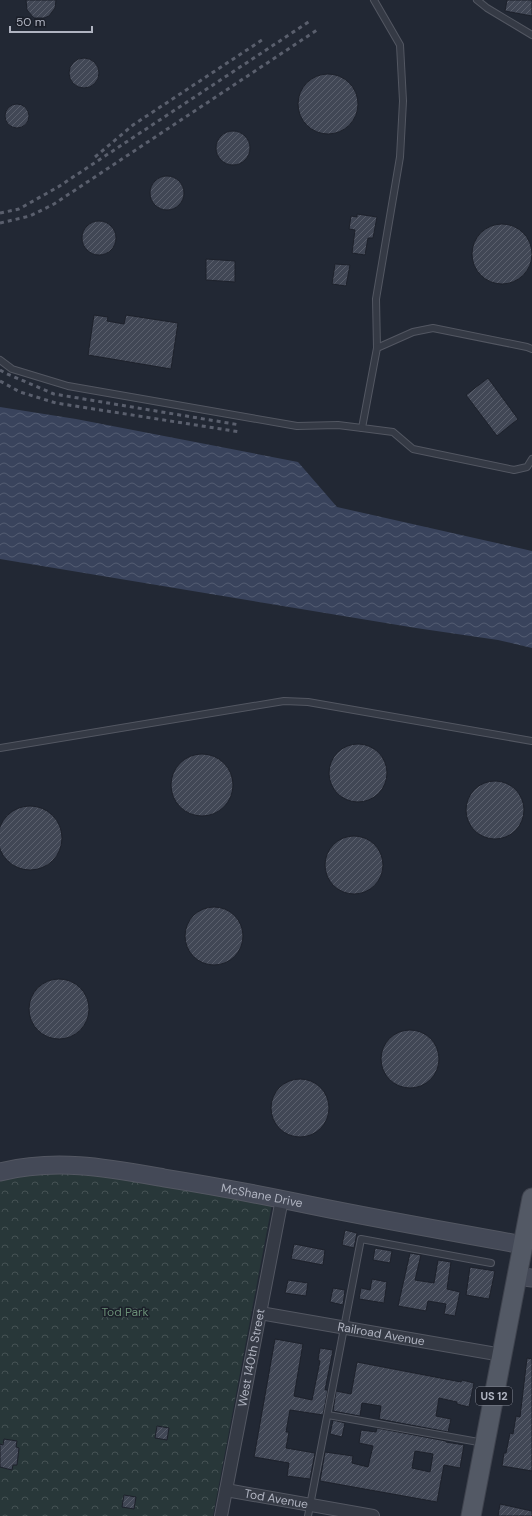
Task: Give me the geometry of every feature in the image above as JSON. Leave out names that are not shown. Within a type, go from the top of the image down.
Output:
[{"type":"main road","name":"US 12","points":[[471,1516],[502,1355],[525,1277],[523,1245],[532,1198]]},
{"type":"street","name":"McShane Drive","points":[[0,1172],[29,1166],[86,1165],[224,1188],[364,1216],[523,1245]]},
{"type":"street","name":"West 140th Street","points":[[221,1516],[282,1199]]},
{"type":"street","name":"Railroad Avenue","points":[[260,1313],[502,1355]]},
{"type":"street","name":"Tod Avenue","points":[[226,1490],[309,1510],[373,1516]]},
{"type":"lane","points":[[362,428],[377,348],[376,298],[400,156],[403,101],[400,45],[374,0]]},
{"type":"lane","points":[[477,0],[487,8],[532,35]]},
{"type":"lane","points":[[377,348],[413,332],[433,328],[532,349]]},
{"type":"lane","points":[[0,360],[12,369],[68,386],[297,426],[338,426],[393,432],[413,449],[514,470],[530,469],[532,459]]},
{"type":"lane","points":[[0,748],[284,701],[308,702],[532,741]]},
{"type":"lane","points":[[309,1510],[361,1239],[491,1263]]},
{"type":"lane","points":[[328,1415],[485,1443]]},
{"type":"green space","name":"Tod Park","points":[[61,1171],[107,1175],[272,1204],[213,1516],[0,1516],[0,1180],[18,1175]]},
{"type":"water","points":[[0,407],[76,419],[298,462],[337,507],[532,551],[532,648],[498,640],[416,628],[0,559]]},
{"type":"building","points":[[26,0],[56,0],[55,8],[49,16],[44,18],[34,18],[27,10]]},
{"type":"building","points":[[507,0],[532,0],[532,16],[505,11]]},
{"type":"building","points":[[84,58],[90,59],[98,67],[98,79],[90,87],[84,88],[78,87],[70,79],[69,73],[70,67],[78,59]]},
{"type":"building","points":[[328,74],[345,79],[353,87],[358,104],[353,121],[345,129],[328,134],[311,129],[303,121],[298,104],[303,87],[311,79]]},
{"type":"building","points":[[17,104],[25,108],[29,116],[25,124],[17,128],[9,124],[5,116],[9,108]]},
{"type":"building","points":[[230,131],[236,131],[240,132],[247,138],[250,148],[249,155],[243,162],[236,165],[230,165],[226,164],[219,158],[216,151],[216,145],[217,141],[223,134]]},
{"type":"building","points":[[164,176],[170,176],[174,177],[181,183],[184,193],[183,200],[177,207],[170,210],[164,210],[160,209],[153,203],[150,196],[150,190],[151,186],[157,179]]},
{"type":"building","points":[[357,214],[377,217],[373,238],[368,238],[365,255],[352,253],[355,230],[349,229],[351,216],[357,217]]},
{"type":"building","points":[[96,221],[102,221],[106,222],[113,228],[116,238],[115,245],[109,252],[102,255],[96,255],[92,254],[85,248],[82,241],[82,235],[83,231],[89,224]]},
{"type":"building","points":[[502,224],[519,229],[527,237],[532,254],[527,271],[519,279],[502,284],[485,279],[477,271],[472,254],[477,237],[485,229]]},
{"type":"building","points":[[206,259],[235,261],[235,282],[206,280]]},
{"type":"building","points":[[335,264],[350,265],[346,286],[332,284]]},
{"type":"building","points":[[94,315],[108,317],[107,321],[124,324],[126,315],[178,323],[171,369],[88,355]]},
{"type":"building","points":[[488,378],[518,419],[497,436],[466,395]]},
{"type":"building","points":[[352,744],[364,744],[379,752],[387,767],[387,779],[379,794],[364,802],[352,802],[337,794],[329,779],[329,767],[337,752]]},
{"type":"building","points":[[202,754],[219,759],[224,763],[228,768],[233,785],[228,802],[224,807],[219,811],[202,816],[185,811],[180,807],[176,802],[171,785],[176,768],[180,763],[185,759]]},
{"type":"building","points":[[489,781],[501,781],[516,789],[524,804],[524,816],[516,831],[501,839],[489,839],[474,831],[466,816],[466,804],[474,789]]},
{"type":"building","points":[[30,806],[48,812],[56,820],[62,838],[56,856],[48,864],[30,870],[12,864],[4,856],[-2,838],[4,820],[12,812]]},
{"type":"building","points":[[348,836],[360,836],[375,844],[383,859],[383,871],[375,886],[360,894],[348,894],[333,886],[325,871],[325,859],[333,844]]},
{"type":"building","points":[[208,907],[220,907],[235,915],[243,930],[243,942],[235,957],[220,965],[208,965],[193,957],[185,942],[185,930],[193,915]]},
{"type":"building","points":[[59,979],[75,984],[80,988],[84,993],[89,1009],[84,1025],[80,1030],[75,1034],[59,1039],[43,1034],[38,1030],[34,1025],[29,1009],[34,993],[38,988],[43,984]]},
{"type":"building","points":[[404,1030],[416,1030],[431,1038],[439,1053],[439,1065],[431,1080],[416,1088],[404,1088],[389,1080],[381,1065],[381,1053],[389,1038]]},
{"type":"building","points":[[294,1079],[306,1079],[321,1087],[329,1102],[329,1114],[321,1129],[306,1137],[294,1137],[279,1129],[271,1114],[271,1102],[279,1087]]},
{"type":"building","points":[[345,1230],[357,1233],[354,1248],[342,1245]]},
{"type":"building","points":[[294,1244],[325,1250],[323,1265],[291,1259]]},
{"type":"building","points":[[375,1248],[392,1251],[390,1263],[373,1260]]},
{"type":"building","points":[[410,1253],[421,1255],[415,1280],[434,1283],[438,1260],[451,1262],[447,1289],[460,1292],[455,1316],[444,1314],[446,1304],[428,1301],[426,1311],[398,1306]]},
{"type":"building","points":[[470,1267],[495,1271],[489,1299],[466,1295]]},
{"type":"building","points":[[372,1279],[387,1282],[384,1303],[359,1299],[361,1288],[370,1290]]},
{"type":"building","points":[[288,1280],[308,1283],[306,1296],[285,1293]]},
{"type":"building","points":[[333,1288],[345,1290],[343,1305],[330,1302]]},
{"type":"building","points":[[275,1339],[303,1344],[294,1396],[312,1400],[320,1361],[318,1360],[320,1348],[333,1350],[325,1390],[328,1390],[323,1415],[290,1410],[286,1432],[289,1432],[286,1448],[315,1453],[310,1479],[287,1476],[289,1463],[254,1457]]},
{"type":"building","points":[[527,1358],[532,1359],[532,1471],[502,1466],[510,1433],[513,1434],[516,1416],[520,1417]]},
{"type":"building","points":[[357,1362],[461,1382],[462,1380],[474,1383],[469,1407],[457,1404],[457,1402],[439,1398],[436,1416],[451,1419],[448,1432],[379,1419],[381,1406],[362,1403],[360,1416],[333,1411],[336,1391],[351,1394]]},
{"type":"building","points":[[333,1420],[345,1423],[342,1437],[330,1434]]},
{"type":"building","points":[[157,1426],[169,1428],[167,1440],[155,1438]]},
{"type":"building","points":[[377,1428],[464,1445],[460,1468],[444,1465],[437,1502],[320,1481],[325,1452],[353,1456],[352,1463],[368,1467],[373,1446],[359,1443],[361,1430],[376,1432]],"holes":[[[415,1451],[433,1454],[430,1472],[412,1468]]]},
{"type":"building","points":[[4,1439],[17,1441],[16,1447],[19,1448],[17,1465],[13,1465],[12,1470],[0,1467],[0,1444],[3,1445]]},
{"type":"building","points":[[124,1495],[136,1497],[134,1509],[122,1507]]},
{"type":"building","points":[[500,1504],[532,1511],[532,1516],[498,1516]]},
{"type":"railway","points":[[0,213],[19,209],[58,187],[310,21]]},
{"type":"railway","points":[[0,223],[30,216],[54,204],[317,30]]},
{"type":"railway","points":[[95,157],[133,125],[262,40]]},
{"type":"railway","points":[[0,370],[54,394],[240,425]]},
{"type":"railway","points":[[0,381],[20,392],[56,403],[240,432]]}]
